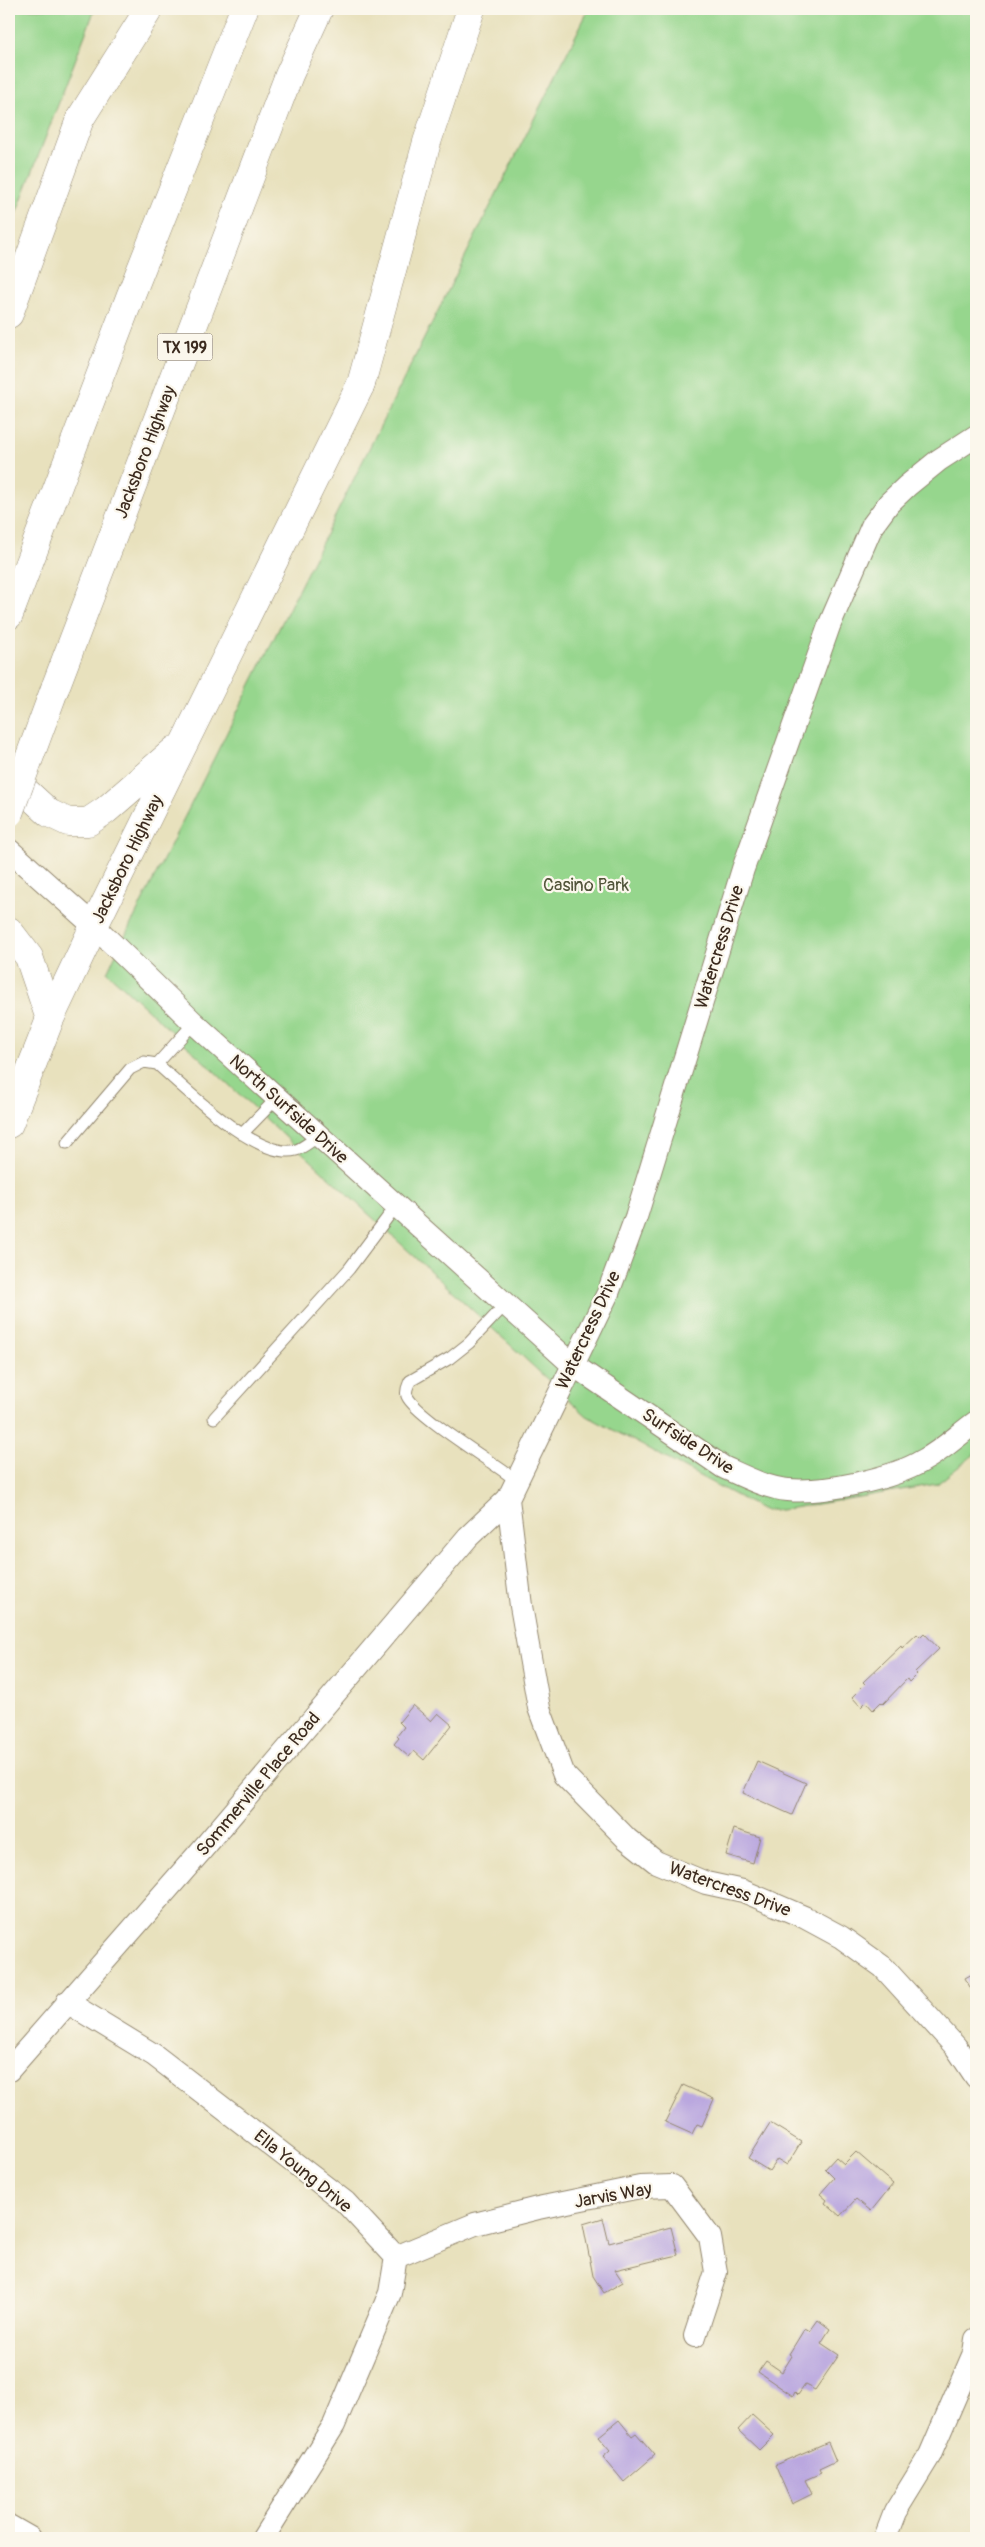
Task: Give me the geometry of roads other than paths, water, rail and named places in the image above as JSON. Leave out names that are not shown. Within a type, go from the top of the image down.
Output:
[{"type":"main road","points":[[9,314],[80,118],[149,9]]},
{"type":"main road","points":[[9,615],[130,296],[244,9]]},
{"type":"main road","name":"Jacksboro Highway","points":[[9,813],[289,75],[319,9]]},
{"type":"main road","name":"Jacksboro Highway","points":[[9,1124],[50,1019],[94,926],[361,384],[427,142],[471,9]]},
{"type":"main road","points":[[9,776],[49,813],[68,822],[88,822],[106,810],[185,742]]},
{"type":"main road","points":[[9,931],[29,957],[50,1019]]},
{"type":"street","name":"Watercress Drive","points":[[976,436],[939,460],[907,486],[890,503],[868,535],[829,626],[743,869],[636,1218],[608,1292],[513,1490],[521,1606],[539,1708],[564,1775],[627,1839],[656,1862],[706,1883],[743,1891],[804,1917],[840,1938],[883,1967],[956,2047],[976,2076]]},
{"type":"street","name":"North Surfside Drive","points":[[9,850],[94,926],[194,1023],[572,1365]]},
{"type":"street","name":"Surfside Drive","points":[[572,1365],[723,1467],[748,1478],[786,1490],[828,1489],[875,1479],[924,1461],[976,1422]]},
{"type":"street","name":"Sommerville Place Road","points":[[9,2070],[200,1852],[468,1537],[513,1490]]},
{"type":"street","name":"Ella Young Drive","points":[[67,2002],[154,2055],[346,2202],[396,2257]]},
{"type":"street","name":"Jarvis Way","points":[[396,2257],[475,2224],[538,2208],[640,2188],[672,2186],[710,2237],[716,2272],[695,2336]]},
{"type":"street","points":[[263,2538],[334,2425],[390,2293],[396,2257]]},
{"type":"street","points":[[885,2538],[895,2512],[930,2455],[974,2353],[976,2338]]},
{"type":"street","points":[[9,2526],[30,2538]]},
{"type":"lane","points":[[157,1064],[194,1023]]},
{"type":"lane","points":[[67,1143],[130,1069],[144,1062],[157,1064],[228,1126],[271,1149],[295,1151],[319,1136]]},
{"type":"lane","points":[[242,1134],[277,1098]]},
{"type":"lane","points":[[214,1418],[349,1269],[396,1206]]},
{"type":"lane","points":[[506,1305],[469,1343],[432,1370],[410,1381],[406,1389],[408,1396],[424,1414],[513,1490]]},
{"type":"park label","name":"Casino Park","points":[[586,885]]}]
